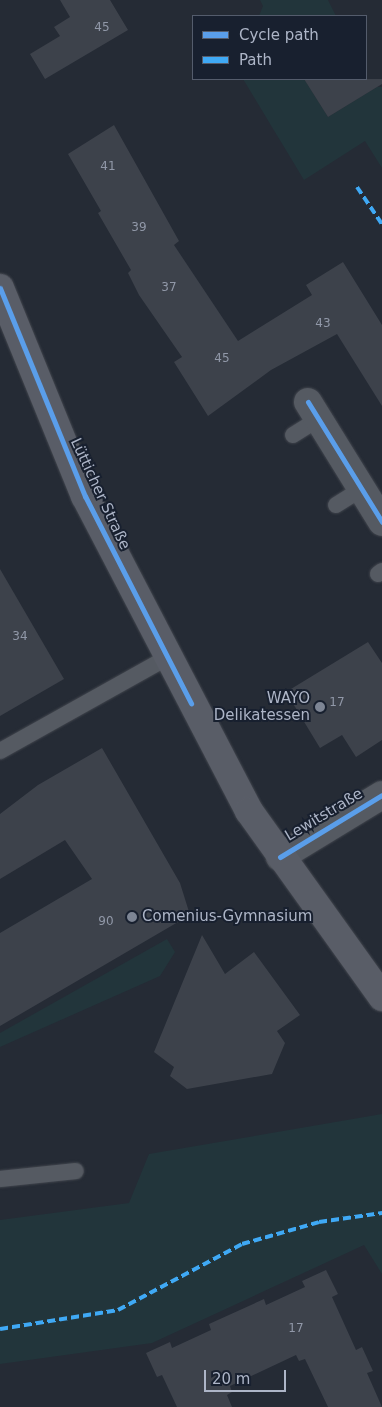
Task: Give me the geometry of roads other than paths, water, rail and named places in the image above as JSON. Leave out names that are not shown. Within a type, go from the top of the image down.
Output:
[{"type":"main road","name":"Lütticher Straße","points":[[0,288],[70,463],[168,657],[249,811],[280,857],[382,997]]},
{"type":"street","points":[[313,411],[382,522]]},
{"type":"street","name":"Lewitstraße","points":[[280,857],[382,795]]},
{"type":"lane","points":[[293,435],[313,411]]},
{"type":"lane","points":[[336,505],[362,489]]},
{"type":"lane","points":[[0,751],[168,657]]},
{"type":"lane","points":[[0,1179],[76,1171]]},
{"type":"place","name":"WAYO Delikatessen","points":[[320,707]]},
{"type":"place","name":"Comenius-Gymnasium","points":[[132,917]]}]
